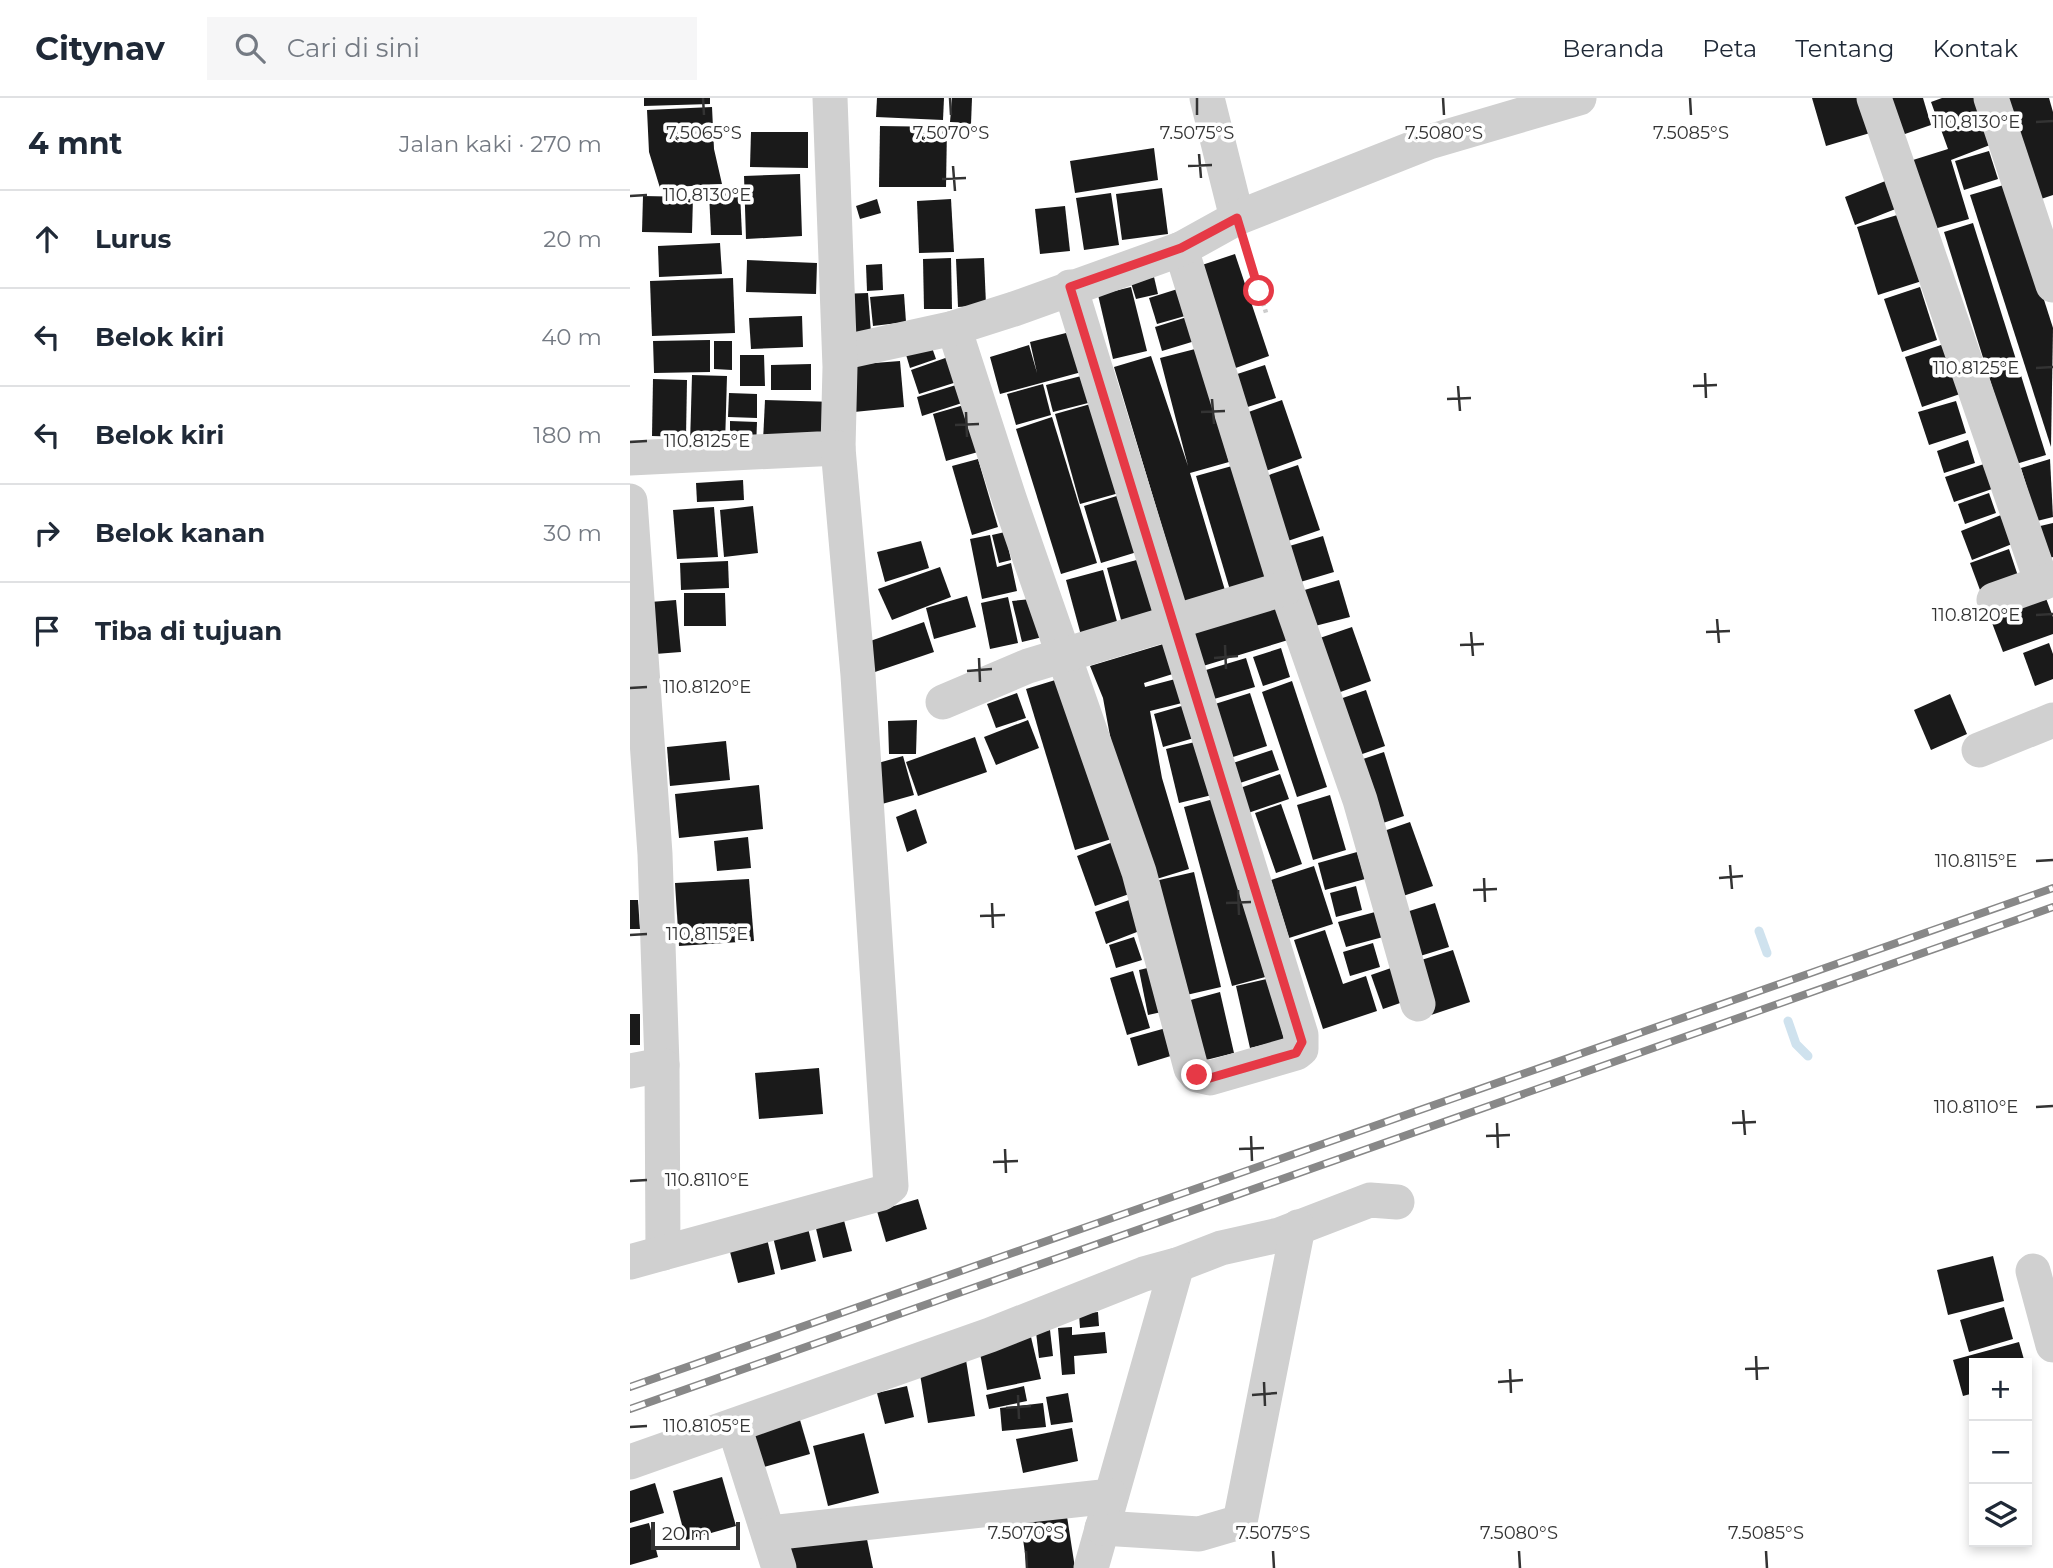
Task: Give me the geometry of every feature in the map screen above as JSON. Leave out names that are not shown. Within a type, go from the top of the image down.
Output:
[{"type":"street","points":[[630,501],[655,854],[646,1068],[646,1257],[882,1193],[891,1186],[858,675],[838,448],[840,353],[831,98]]},
{"type":"street","points":[[1208,98],[1237,218]]},
{"type":"street","points":[[1874,98],[2047,581],[1994,600]]},
{"type":"street","points":[[1991,98],[2053,285]]},
{"type":"street","points":[[840,353],[954,328],[1181,248],[1237,218],[1429,142],[1568,100]]},
{"type":"street","points":[[1181,248],[1286,588],[1360,800],[1418,1004]]},
{"type":"street","points":[[954,328],[1139,872],[1191,1068],[1197,1075],[1210,1078],[1290,1055],[1301,1049],[1301,1035],[1070,287]]},
{"type":"street","points":[[630,458],[838,448]]},
{"type":"street","points":[[943,702],[1028,666],[1286,588]]},
{"type":"street","points":[[1979,750],[2053,720]]},
{"type":"street","points":[[630,1462],[990,1335],[1144,1274],[1298,1227],[1370,1200],[1396,1202]]},
{"type":"street","points":[[770,1533],[1107,1512],[1199,1534],[1240,1522],[1298,1227]]},
{"type":"street","points":[[1091,1568],[1177,1265]]},
{"type":"street","points":[[2033,1271],[2053,1345]]},
{"type":"street","points":[[733,1426],[770,1533],[779,1568]]},
{"type":"path","points":[[1237,218],[1267,316]]},
{"type":"building","points":[[644,98],[710,98],[710,104],[644,106]]},
{"type":"building","points":[[877,98],[944,98],[943,120],[876,117]]},
{"type":"building","points":[[952,98],[972,98],[971,124],[950,122]]},
{"type":"building","points":[[1812,98],[1860,98],[1870,133],[1826,146]]},
{"type":"building","points":[[1890,98],[1923,98],[1931,125],[1902,135]]},
{"type":"building","points":[[1942,98],[1974,98],[1990,145],[1951,160],[1969,219],[1934,229],[1913,160],[1948,149],[1931,102]]},
{"type":"building","points":[[2005,98],[2049,98],[2053,112],[2053,195],[2035,201]]},
{"type":"building","points":[[712,107],[714,149],[722,184],[660,188],[649,152],[647,110]]},
{"type":"building","points":[[880,126],[947,127],[946,187],[879,187]]},
{"type":"building","points":[[751,132],[808,132],[808,168],[750,167]]},
{"type":"building","points":[[1154,148],[1158,180],[1075,193],[1070,161]]},
{"type":"building","points":[[1989,151],[1998,179],[1964,190],[1955,161]]},
{"type":"building","points":[[800,174],[802,236],[746,239],[744,176]]},
{"type":"building","points":[[1888,180],[1898,208],[1855,225],[1845,197]]},
{"type":"building","points":[[2007,184],[2053,328],[2051,447],[1970,195]]},
{"type":"building","points":[[1162,188],[1168,234],[1122,240],[1116,194]]},
{"type":"building","points":[[709,193],[740,193],[742,235],[711,235]]},
{"type":"building","points":[[1111,193],[1119,245],[1084,250],[1076,198]]},
{"type":"building","points":[[643,196],[693,197],[692,233],[642,232]]},
{"type":"building","points":[[877,199],[881,213],[860,219],[856,206]]},
{"type":"building","points":[[951,199],[954,252],[919,253],[917,201]]},
{"type":"building","points":[[1065,206],[1070,251],[1040,254],[1035,209]]},
{"type":"building","points":[[1904,213],[1925,280],[1878,295],[1857,227]]},
{"type":"building","points":[[1973,223],[2046,455],[2016,464],[1944,232]]},
{"type":"building","points":[[720,243],[722,274],[659,277],[658,246]]},
{"type":"building","points":[[1235,254],[1269,356],[1230,370],[1196,267]]},
{"type":"building","points":[[951,258],[952,309],[924,309],[923,259]]},
{"type":"building","points":[[984,258],[986,305],[958,307],[956,259]]},
{"type":"building","points":[[747,260],[817,263],[816,294],[746,292]]},
{"type":"building","points":[[882,264],[883,290],[867,291],[866,265]]},
{"type":"building","points":[[1154,277],[1158,294],[1136,299],[1131,283]]},
{"type":"building","points":[[733,278],[735,333],[652,336],[650,281]]},
{"type":"building","points":[[1131,287],[1147,351],[1113,359],[1098,295]]},
{"type":"building","points":[[1184,287],[1192,314],[1157,324],[1149,298]]},
{"type":"building","points":[[1920,287],[1937,340],[1902,352],[1884,299]]},
{"type":"building","points":[[868,293],[871,333],[843,335],[840,294]]},
{"type":"building","points":[[904,294],[906,322],[873,326],[870,297]]},
{"type":"building","points":[[802,316],[803,347],[751,349],[749,318]]},
{"type":"building","points":[[1187,317],[1195,341],[1162,351],[1155,327]]},
{"type":"building","points":[[1078,330],[1089,370],[1000,394],[990,357],[1029,345],[1037,373],[1030,342]]},
{"type":"building","points":[[929,339],[936,359],[910,368],[904,348]]},
{"type":"building","points":[[710,340],[710,372],[654,373],[653,341]]},
{"type":"building","points":[[714,341],[732,341],[732,370],[714,369]]},
{"type":"building","points":[[1944,344],[1960,394],[1922,407],[1905,357]]},
{"type":"building","points":[[1199,348],[1229,462],[1190,473],[1227,597],[1187,610],[1114,367],[1151,356],[1188,466],[1160,358]]},
{"type":"building","points":[[740,355],[764,355],[765,386],[740,386]]},
{"type":"building","points":[[951,356],[960,381],[919,394],[911,370]]},
{"type":"building","points":[[900,361],[904,407],[854,412],[849,365]]},
{"type":"building","points":[[811,364],[811,390],[771,390],[771,365]]},
{"type":"building","points":[[1265,365],[1276,398],[1238,410],[1228,377]]},
{"type":"building","points":[[1089,374],[1096,401],[1053,412],[1046,385]]},
{"type":"building","points":[[692,375],[727,376],[725,445],[690,444]]},
{"type":"building","points":[[653,379],[687,380],[686,437],[652,436]]},
{"type":"building","points":[[1043,384],[1051,415],[1016,425],[1007,394]]},
{"type":"building","points":[[956,385],[962,403],[922,416],[917,397]]},
{"type":"building","points":[[729,393],[757,394],[757,418],[728,417]]},
{"type":"building","points":[[765,400],[836,402],[835,444],[763,441]]},
{"type":"building","points":[[1282,400],[1302,458],[1263,472],[1243,414]]},
{"type":"building","points":[[1956,401],[1966,433],[1929,445],[1918,412]]},
{"type":"building","points":[[1094,403],[1119,493],[1080,504],[1055,414]]},
{"type":"building","points":[[964,405],[978,452],[946,461],[933,414]]},
{"type":"building","points":[[1052,417],[1097,563],[1061,574],[1016,429]]},
{"type":"building","points":[[730,421],[757,422],[756,448],[730,447]]},
{"type":"building","points":[[1968,440],[1975,463],[1944,473],[1937,451]]},
{"type":"building","points":[[978,459],[998,527],[972,535],[952,466]]},
{"type":"building","points":[[2050,459],[2053,517],[2037,521],[2021,468]]},
{"type":"building","points":[[1987,463],[1995,488],[1954,502],[1945,477]]},
{"type":"building","points":[[1298,465],[1320,530],[1282,543],[1260,478]]},
{"type":"building","points":[[1232,466],[1266,579],[1230,590],[1196,476]]},
{"type":"building","points":[[743,480],[744,500],[697,502],[696,483]]},
{"type":"building","points":[[1989,493],[1996,513],[1965,524],[1958,504]]},
{"type":"building","points":[[1120,495],[1137,552],[1101,563],[1084,506]]},
{"type":"building","points":[[753,506],[758,553],[724,557],[720,510]]},
{"type":"building","points":[[714,507],[718,557],[677,559],[673,510]]},
{"type":"building","points":[[2001,515],[2012,544],[1972,560],[1961,531]]},
{"type":"building","points":[[2053,523],[2053,557],[2045,559],[2036,527]]},
{"type":"building","points":[[1005,532],[1011,560],[999,563],[992,535]]},
{"type":"building","points":[[990,535],[997,567],[1011,563],[1017,591],[982,599],[970,539]]},
{"type":"building","points":[[1323,536],[1334,572],[1297,583],[1286,547]]},
{"type":"building","points":[[921,541],[929,568],[885,582],[877,552]]},
{"type":"building","points":[[2009,549],[2018,576],[1980,590],[1970,563]]},
{"type":"building","points":[[1144,558],[1160,617],[1123,627],[1107,568]]},
{"type":"building","points":[[728,561],[729,588],[681,590],[680,563]]},
{"type":"building","points":[[940,567],[951,597],[892,620],[878,589]]},
{"type":"building","points":[[1103,570],[1119,629],[1082,639],[1066,580]]},
{"type":"building","points":[[1339,580],[1350,617],[1311,627],[1301,591]]},
{"type":"building","points":[[684,593],[725,593],[726,626],[684,626]]},
{"type":"building","points":[[2044,593],[2053,617],[2053,634],[2003,652],[1989,615]]},
{"type":"building","points":[[967,596],[976,627],[934,639],[926,608]]},
{"type":"building","points":[[1008,597],[1018,643],[990,649],[981,603]]},
{"type":"building","points":[[1042,598],[1051,635],[1022,642],[1012,601]]},
{"type":"building","points":[[676,600],[681,652],[655,654],[650,602]]},
{"type":"building","points":[[1279,607],[1288,640],[1203,666],[1193,633]]},
{"type":"building","points":[[924,622],[934,652],[869,674],[859,645]]},
{"type":"building","points":[[1352,627],[1371,681],[1332,695],[1314,640]]},
{"type":"building","points":[[1170,642],[1179,672],[1144,683],[1145,687],[1179,678],[1186,702],[1150,711],[1162,778],[1189,869],[1147,882],[1120,790],[1103,698],[1090,666]]},
{"type":"building","points":[[2049,643],[2053,654],[2053,679],[2035,686],[2023,653]]},
{"type":"building","points":[[1281,648],[1290,677],[1263,686],[1253,657]]},
{"type":"building","points":[[1246,658],[1255,687],[1214,699],[1206,670]]},
{"type":"building","points":[[1065,677],[1115,838],[1075,850],[1026,689]]},
{"type":"building","points":[[1292,681],[1327,787],[1297,797],[1262,692]]},
{"type":"building","points":[[1366,690],[1385,746],[1351,758],[1331,702]]},
{"type":"building","points":[[1017,693],[1026,718],[996,728],[987,704]]},
{"type":"building","points":[[1250,693],[1267,746],[1233,757],[1215,704]]},
{"type":"building","points":[[1950,694],[1967,734],[1931,750],[1914,710]]},
{"type":"building","points":[[1192,703],[1201,736],[1163,747],[1154,714]]},
{"type":"building","points":[[917,720],[916,754],[889,754],[888,721]]},
{"type":"building","points":[[1028,720],[1039,748],[996,765],[984,737]]},
{"type":"building","points":[[975,737],[987,772],[918,796],[906,762]]},
{"type":"building","points":[[726,741],[730,780],[670,786],[667,747]]},
{"type":"building","points":[[1199,741],[1212,795],[1179,803],[1166,749]]},
{"type":"building","points":[[1272,750],[1279,770],[1237,784],[1230,764]]},
{"type":"building","points":[[1384,752],[1404,816],[1374,826],[1354,762]]},
{"type":"building","points":[[903,756],[914,795],[882,804],[871,765]]},
{"type":"building","points":[[1280,774],[1289,799],[1248,813],[1240,788]]},
{"type":"building","points":[[759,785],[763,829],[679,838],[675,794]]},
{"type":"building","points":[[1330,795],[1346,850],[1313,860],[1297,805]]},
{"type":"building","points":[[1221,797],[1269,976],[1232,986],[1184,807]]},
{"type":"building","points":[[1281,804],[1302,864],[1276,873],[1255,813]]},
{"type":"building","points":[[916,809],[927,843],[907,852],[896,817]]},
{"type":"building","points":[[1410,822],[1433,886],[1397,898],[1375,834]]},
{"type":"building","points":[[748,837],[751,868],[717,871],[714,841]]},
{"type":"building","points":[[1113,842],[1132,893],[1095,906],[1077,856]]},
{"type":"building","points":[[1357,852],[1365,879],[1325,890],[1318,863]]},
{"type":"building","points":[[1314,866],[1333,924],[1289,938],[1271,880]]},
{"type":"building","points":[[1194,872],[1221,987],[1182,996],[1155,881]]},
{"type":"building","points":[[749,879],[754,941],[679,946],[675,883]]},
{"type":"building","points":[[1356,886],[1362,910],[1336,917],[1330,893]]},
{"type":"building","points":[[1132,899],[1142,930],[1106,944],[1095,912]]},
{"type":"building","points":[[630,900],[638,900],[640,929],[630,929]]},
{"type":"building","points":[[1435,903],[1449,947],[1417,957],[1403,913]]},
{"type":"building","points":[[1375,912],[1383,937],[1346,947],[1338,922]]},
{"type":"building","points":[[1325,930],[1343,984],[1366,976],[1377,1011],[1323,1029],[1294,940]]},
{"type":"building","points":[[1134,937],[1142,960],[1116,968],[1109,945]]},
{"type":"building","points":[[1373,943],[1380,967],[1350,976],[1343,952]]},
{"type":"building","points":[[1453,950],[1470,1002],[1431,1015],[1415,962]]},
{"type":"building","points":[[1156,966],[1166,1011],[1148,1015],[1139,970]]},
{"type":"building","points":[[1391,968],[1403,1002],[1383,1009],[1371,975]]},
{"type":"building","points":[[1133,971],[1150,1028],[1127,1035],[1110,978]]},
{"type":"building","points":[[1271,978],[1284,1040],[1250,1048],[1236,986]]},
{"type":"building","points":[[1220,992],[1234,1053],[1198,1062],[1183,1002]]},
{"type":"building","points":[[630,1014],[640,1014],[640,1045],[630,1045]]},
{"type":"building","points":[[1166,1028],[1174,1055],[1138,1066],[1130,1038]]},
{"type":"building","points":[[819,1068],[823,1114],[759,1119],[755,1073]]},
{"type":"building","points":[[918,1199],[927,1229],[886,1242],[877,1211]]},
{"type":"building","points":[[841,1209],[852,1251],[823,1258],[813,1216]]},
{"type":"building","points":[[807,1224],[816,1261],[781,1270],[772,1233]]},
{"type":"building","points":[[766,1234],[775,1274],[738,1283],[728,1244]]},
{"type":"building","points":[[1993,1256],[2004,1301],[1948,1315],[1937,1270]]},
{"type":"building","points":[[2004,1307],[2013,1339],[1969,1352],[1960,1320]]},
{"type":"building","points":[[1098,1312],[1099,1326],[1080,1328],[1079,1314]]},
{"type":"building","points":[[1072,1327],[1072,1335],[1105,1332],[1107,1353],[1074,1356],[1075,1374],[1062,1375],[1058,1328]]},
{"type":"building","points":[[1050,1330],[1053,1356],[1039,1358],[1036,1332]]},
{"type":"building","points":[[1031,1337],[1041,1379],[987,1390],[979,1348]]},
{"type":"building","points":[[2019,1342],[2024,1358],[1969,1358],[1969,1394],[1963,1396],[1953,1360]]},
{"type":"building","points":[[966,1360],[975,1416],[928,1423],[919,1368]]},
{"type":"building","points":[[907,1386],[914,1417],[885,1424],[877,1393]]},
{"type":"building","points":[[1024,1386],[1027,1401],[989,1409],[986,1395]]},
{"type":"building","points":[[1068,1393],[1073,1422],[1051,1425],[1046,1397]]},
{"type":"building","points":[[1043,1403],[1046,1427],[1002,1431],[1000,1408]]},
{"type":"building","points":[[800,1420],[810,1454],[764,1467],[754,1434]]},
{"type":"building","points":[[1072,1428],[1078,1461],[1023,1473],[1016,1439]]},
{"type":"building","points":[[864,1433],[879,1493],[828,1506],[813,1446]]},
{"type":"building","points":[[722,1477],[736,1526],[686,1540],[673,1491]]},
{"type":"building","points":[[655,1483],[664,1513],[630,1523],[630,1491]]},
{"type":"building","points":[[1066,1510],[1075,1568],[1027,1568],[1020,1517]]},
{"type":"building","points":[[649,1523],[658,1557],[630,1565],[630,1528]]},
{"type":"building","points":[[864,1525],[873,1568],[790,1568],[785,1543]]},
{"type":"waterway","points":[[1759,931],[1767,953]]},
{"type":"waterway","points":[[1788,1021],[1796,1044],[1808,1056]]},
{"type":"railway","points":[[630,1387],[2053,888]]},
{"type":"railway","points":[[630,1409],[2053,907]]},
{"type":"route","points":[[1197,1075],[1210,1078],[1296,1053],[1301,1049],[1301,1035],[1070,287],[1181,248],[1237,218],[1259,291]]}]
